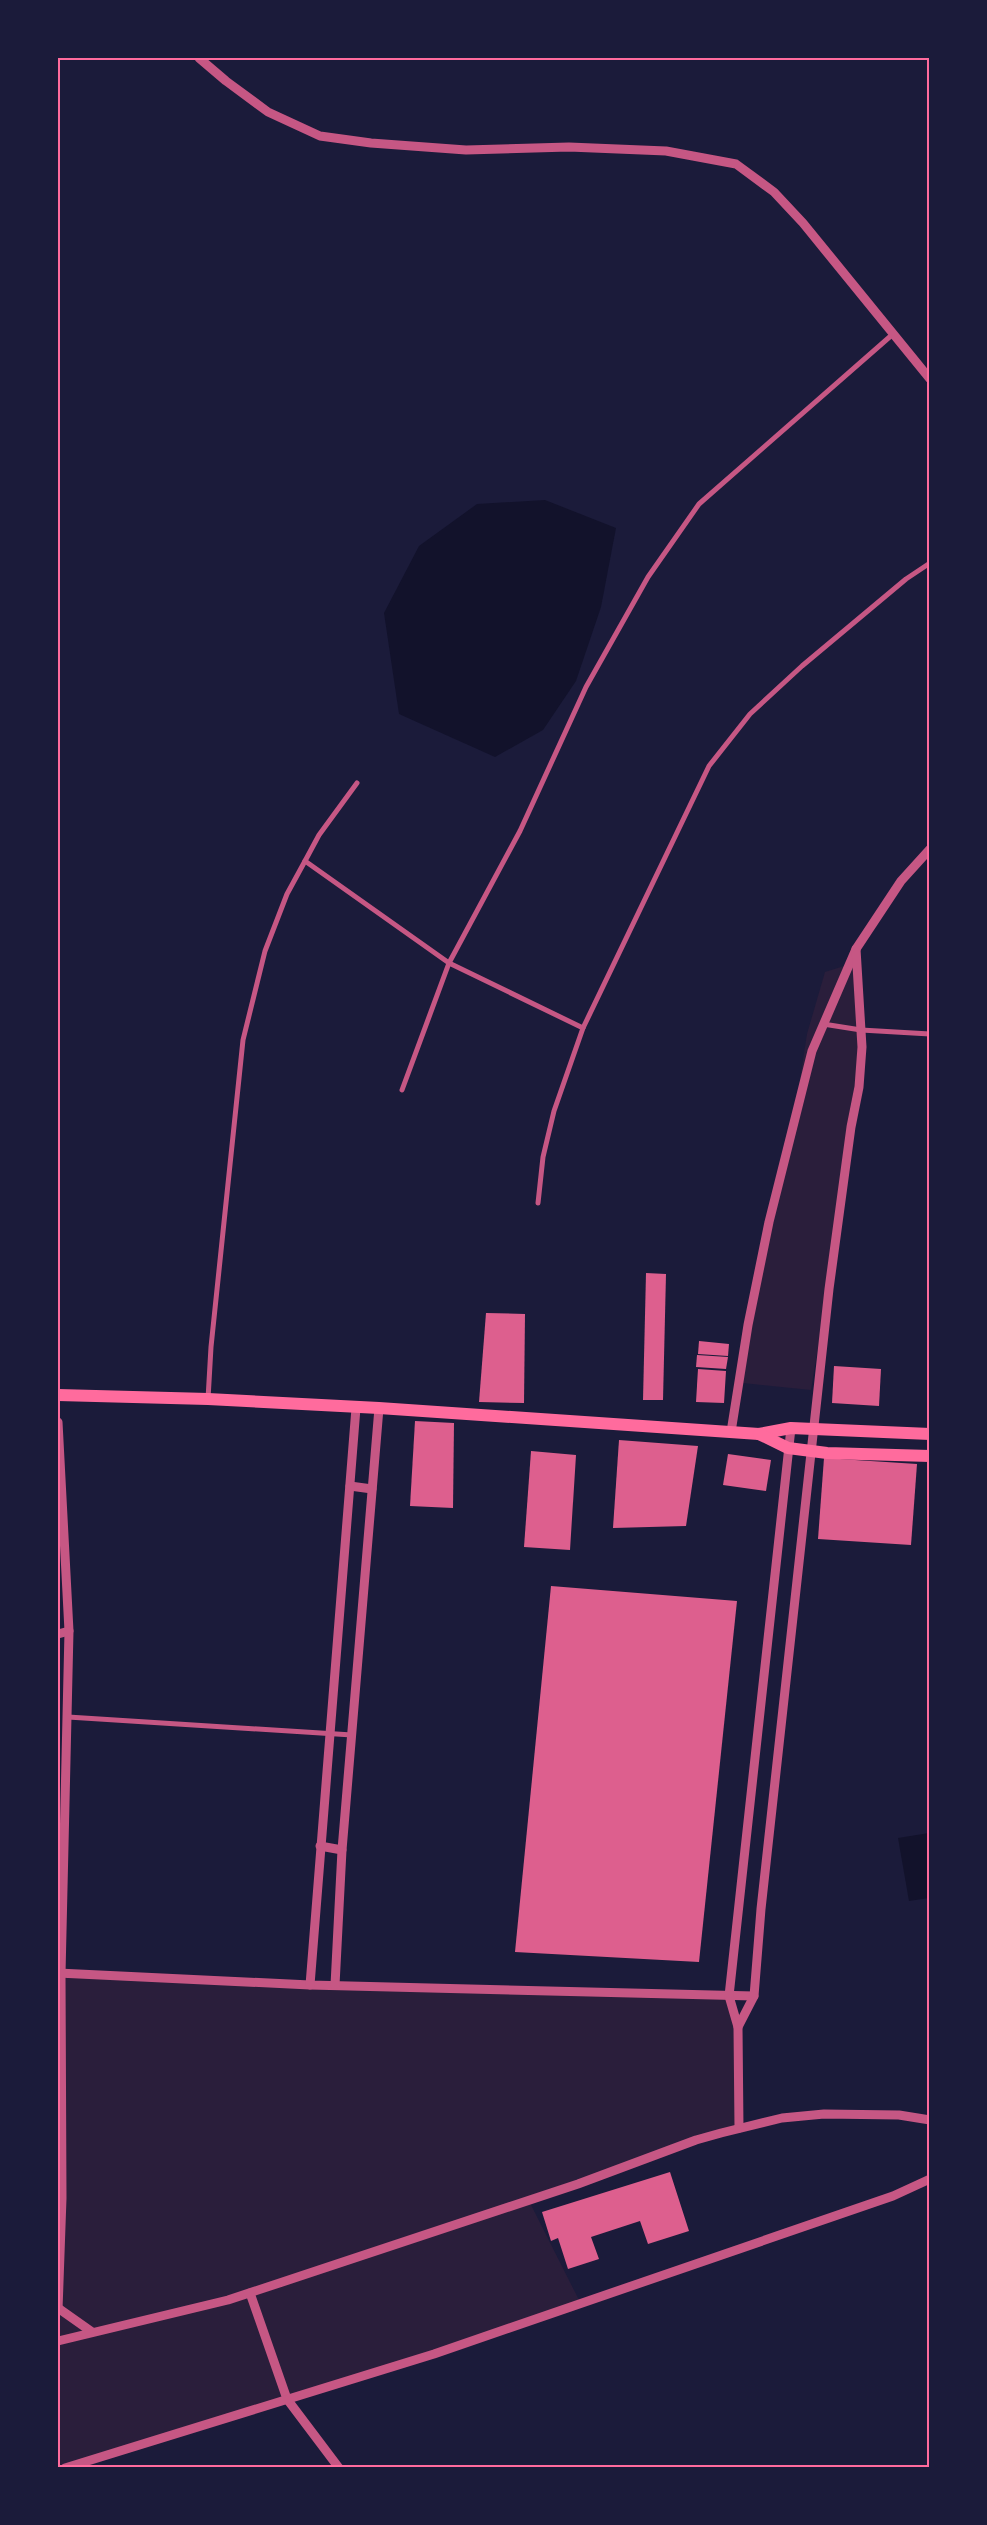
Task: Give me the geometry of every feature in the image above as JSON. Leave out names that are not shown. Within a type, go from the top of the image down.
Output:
[{"type":"main road","points":[[58,1395],[208,1399],[379,1408],[759,1434],[791,1428],[930,1434]]},
{"type":"main road","points":[[759,1434],[788,1448],[812,1451],[930,1456]]},
{"type":"street","points":[[199,58],[268,112],[320,136],[370,143],[466,150],[569,147],[666,151],[736,164],[774,192],[785,204],[930,379]]},
{"type":"street","points":[[402,1090],[449,964],[474,913],[520,831],[586,686],[648,577],[699,504],[893,334]]},
{"type":"street","points":[[538,1203],[543,1157],[554,1111],[583,1028],[709,766],[750,714],[802,666],[906,579],[930,563]]},
{"type":"street","points":[[208,1399],[211,1347],[243,1040],[265,951],[287,894],[319,835],[357,783]]},
{"type":"street","points":[[731,1432],[748,1326],[769,1222],[812,1051],[822,1024],[856,949],[901,880],[930,849]]},
{"type":"street","points":[[305,861],[449,964],[583,1028]]},
{"type":"street","points":[[738,2027],[754,1996],[761,1909],[814,1428],[843,1185],[860,1087],[860,1030],[856,949]]},
{"type":"street","points":[[822,1024],[860,1030],[930,1034]]},
{"type":"street","points":[[310,1985],[356,1408]]},
{"type":"street","points":[[335,1985],[342,1850],[379,1408]]},
{"type":"street","points":[[58,1422],[69,1631],[68,1717],[59,1974],[62,2198],[58,2309],[92,2332]]},
{"type":"street","points":[[739,2128],[738,2027],[729,1996],[791,1428]]},
{"type":"street","points":[[350,1486],[372,1489]]},
{"type":"street","points":[[58,1634],[69,1631]]},
{"type":"street","points":[[68,1717],[353,1736]]},
{"type":"street","points":[[320,1846],[342,1850]]},
{"type":"street","points":[[59,1974],[310,1985],[754,1996]]},
{"type":"street","points":[[58,2342],[92,2332],[228,2300],[578,2184],[696,2140],[739,2128],[782,2118],[824,2114],[898,2115],[930,2120]]},
{"type":"street","points":[[65,2468],[443,2351],[893,2196],[930,2179]]},
{"type":"street","points":[[250,2293],[287,2399],[339,2468]]},
{"type":"shaded area","points":[[545,500],[616,528],[601,607],[576,681],[543,730],[495,757],[399,714],[384,613],[419,546],[477,504]]},
{"type":"shaded area","points":[[857,962],[862,1047],[835,1243],[811,1390],[743,1383],[757,1280],[794,1119],[807,1034],[825,972]]},
{"type":"shaded area","points":[[929,1833],[929,1898],[909,1901],[898,1838]]},
{"type":"shaded area","points":[[61,1974],[729,1996],[737,2031],[739,2128],[529,2201],[580,2302],[445,2348],[58,2468],[58,2317],[63,2305]]},
{"type":"building","points":[[646,1273],[666,1274],[663,1400],[643,1400]]},
{"type":"building","points":[[486,1313],[525,1314],[524,1403],[479,1402]]},
{"type":"building","points":[[699,1341],[729,1344],[728,1356],[698,1354]]},
{"type":"building","points":[[697,1355],[728,1357],[726,1369],[696,1367]]},
{"type":"building","points":[[834,1366],[881,1369],[879,1406],[832,1403]]},
{"type":"building","points":[[698,1369],[726,1371],[724,1403],[696,1402]]},
{"type":"building","points":[[415,1421],[454,1423],[453,1508],[410,1506]]},
{"type":"building","points":[[619,1440],[698,1446],[686,1526],[613,1528]]},
{"type":"building","points":[[531,1451],[576,1455],[570,1550],[524,1547]]},
{"type":"building","points":[[728,1454],[771,1460],[766,1491],[723,1485]]},
{"type":"building","points":[[824,1458],[917,1464],[911,1545],[818,1539]]},
{"type":"building","points":[[551,1586],[737,1601],[699,1962],[515,1952]]},
{"type":"building","points":[[670,2172],[689,2231],[648,2244],[640,2221],[591,2237],[599,2259],[568,2269],[558,2238],[551,2241],[542,2212]]}]
